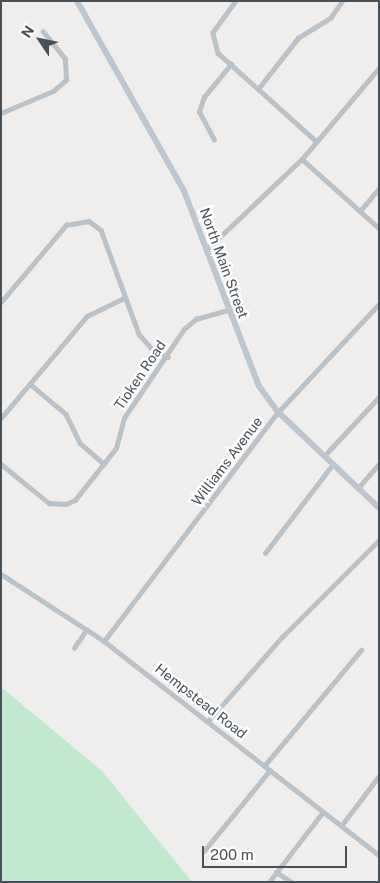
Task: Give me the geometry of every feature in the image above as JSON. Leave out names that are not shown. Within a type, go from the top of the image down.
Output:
[{"type":"main road","name":"North Main Street","points":[[77,1],[175,172],[251,371],[278,412],[379,508]]},
{"type":"street","points":[[236,1],[213,33],[218,53],[316,141]]},
{"type":"street","points":[[258,89],[298,38],[330,17],[342,1]]},
{"type":"street","points":[[1,113],[53,91],[66,80],[65,59],[43,32]]},
{"type":"street","points":[[214,140],[199,112],[204,97],[230,64]]},
{"type":"street","points":[[206,250],[302,159],[379,68]]},
{"type":"street","points":[[302,159],[379,228]]},
{"type":"street","points":[[360,211],[379,188]]},
{"type":"street","points":[[1,302],[66,225],[76,220],[89,221],[101,230],[124,298],[139,334],[151,348],[168,357]]},
{"type":"street","points":[[1,418],[3,411],[30,384],[87,316],[124,298]]},
{"type":"street","name":"Williams Avenue","points":[[104,641],[278,412],[379,304]]},
{"type":"street","name":"Tioken Road","points":[[1,464],[56,506],[75,500],[116,448],[124,418],[168,357],[184,329],[196,319],[227,310]]},
{"type":"street","points":[[373,312],[379,317]]},
{"type":"street","points":[[30,384],[66,414],[80,443],[104,464]]},
{"type":"street","points":[[324,456],[379,397]]},
{"type":"street","points":[[265,553],[333,464]]},
{"type":"street","points":[[358,488],[379,464]]},
{"type":"street","points":[[209,720],[282,637],[379,540]]},
{"type":"street","name":"Hempstead Road","points":[[1,574],[104,641],[209,720],[322,812],[379,855]]},
{"type":"street","points":[[74,648],[86,630]]},
{"type":"street","points":[[264,765],[361,650]]},
{"type":"street","points":[[204,851],[270,770]]},
{"type":"street","points":[[342,826],[379,776]]},
{"type":"street","points":[[269,882],[322,812]]},
{"type":"street","points":[[276,872],[292,882]]},
{"type":"green space","points":[[1,687],[102,771],[192,882],[1,882]]}]
